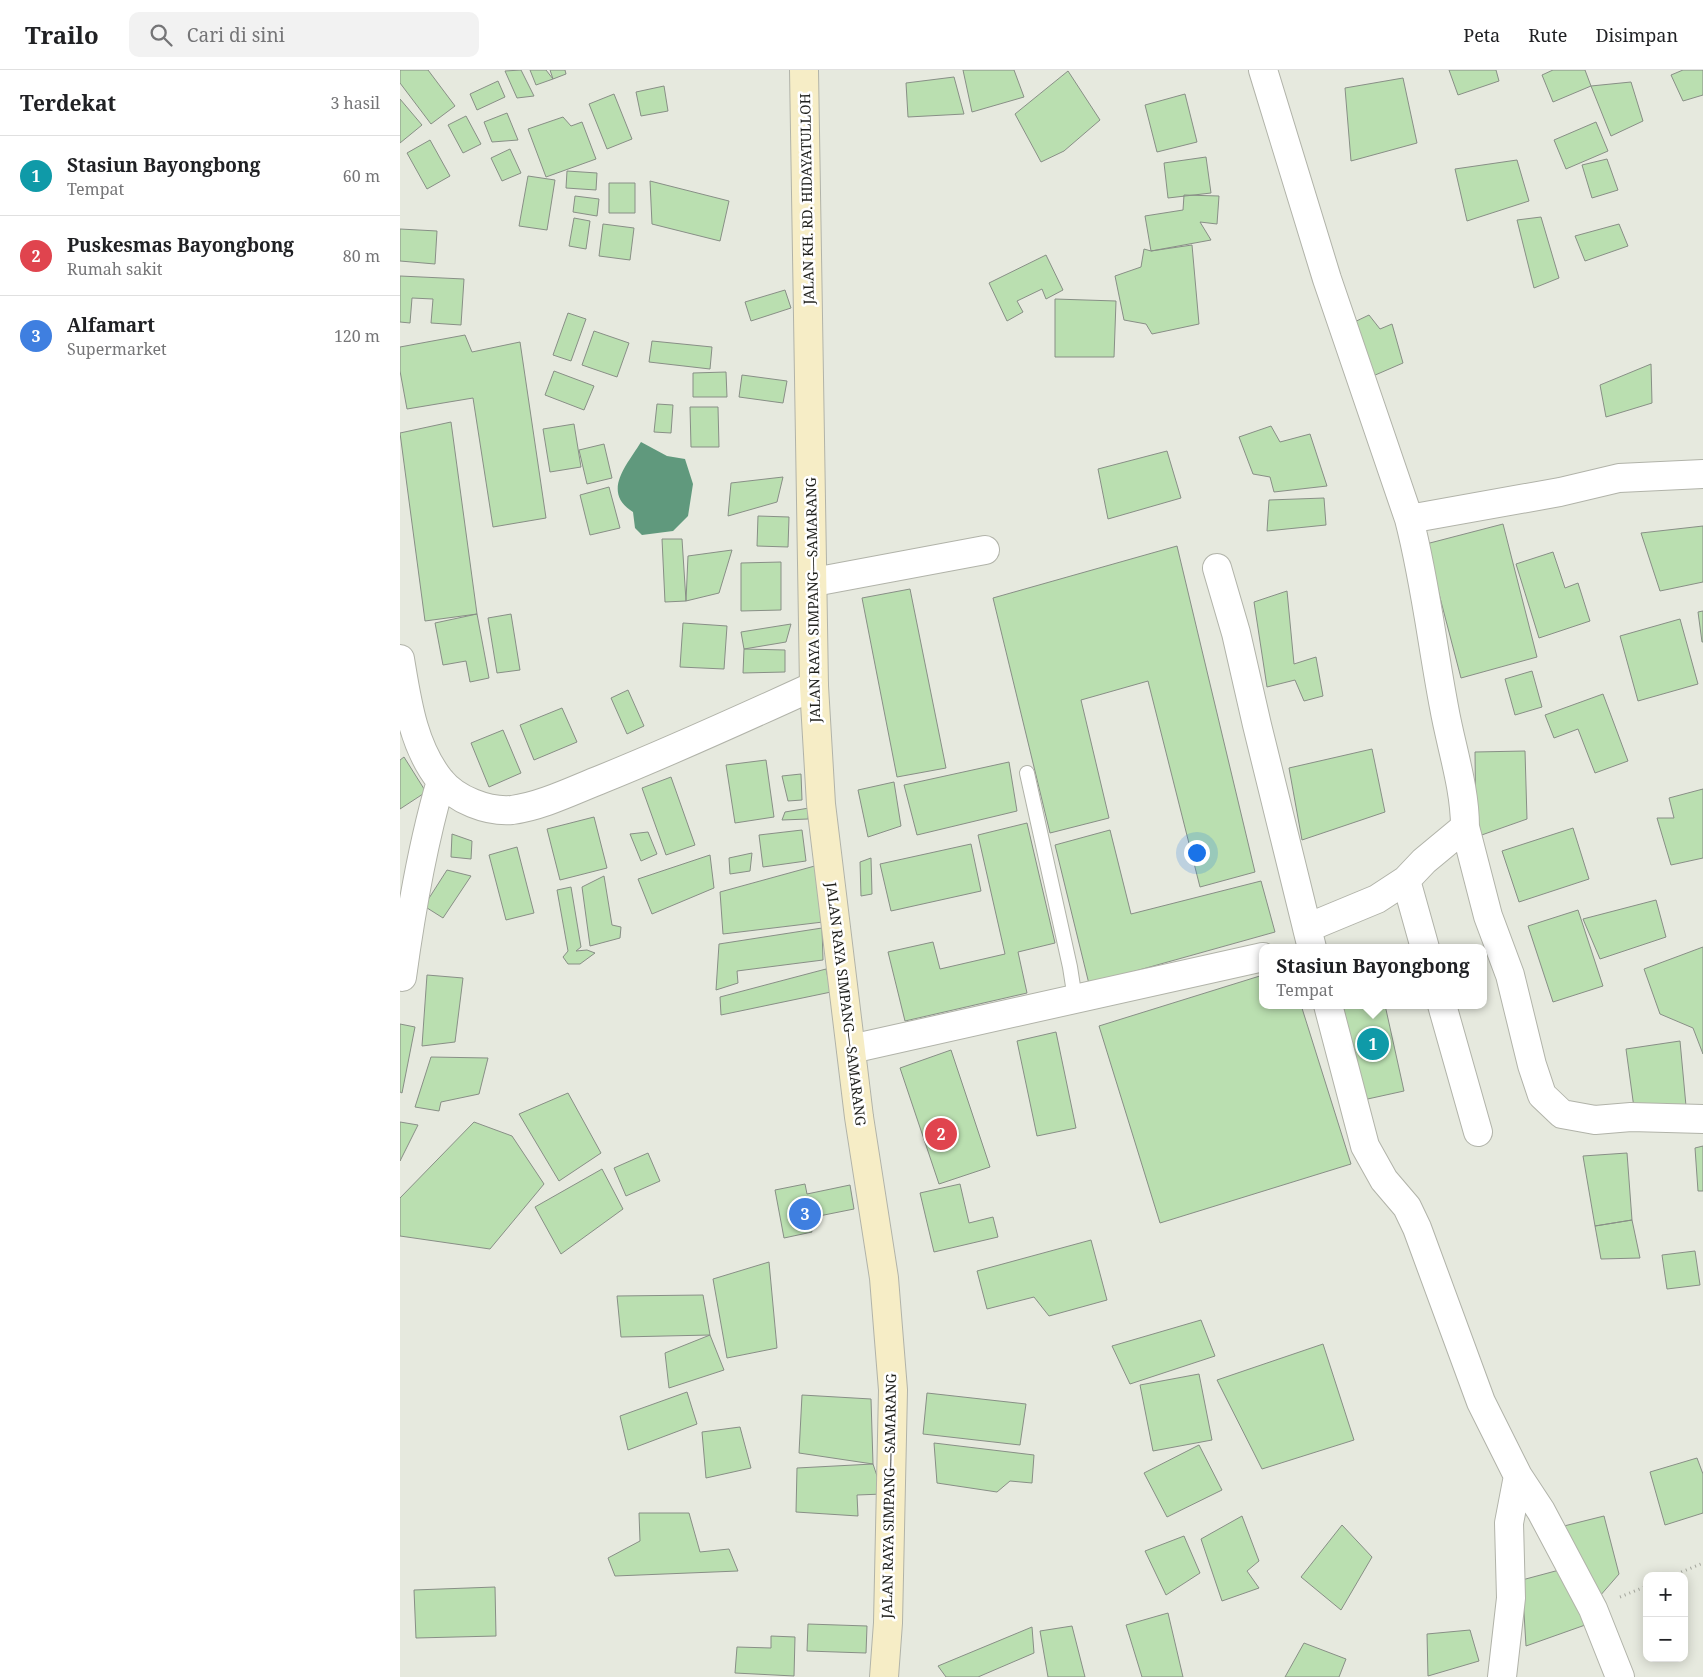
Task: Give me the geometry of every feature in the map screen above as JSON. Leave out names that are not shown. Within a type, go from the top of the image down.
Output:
[{"type":"main road","name":"JALAN KH. RD. HIDAYATULLOH","points":[[804,70],[809,329]]},
{"type":"main road","name":"JALAN RAYA SIMPANG—SAMARANG","points":[[809,329],[809,440],[814,582],[814,686],[821,804],[851,1049],[884,1278],[893,1390],[888,1623],[884,1677]]},
{"type":"street","points":[[1263,70],[1327,279],[1409,519],[1417,548],[1444,708],[1465,806],[1465,827],[1488,916],[1510,975],[1532,1065],[1542,1095],[1562,1114],[1595,1120],[1631,1117],[1703,1119]]},
{"type":"street","points":[[1409,519],[1560,492],[1619,478],[1703,474]]},
{"type":"street","points":[[814,582],[985,550]]},
{"type":"street","points":[[1217,568],[1236,633],[1309,942],[1406,880],[1424,861],[1465,827]]},
{"type":"street","points":[[400,659],[408,708],[421,748],[441,782],[484,808],[512,810],[555,798],[646,762],[814,686]]},
{"type":"street","points":[[402,977],[426,831],[441,782]]},
{"type":"street","points":[[1406,880],[1424,944]]},
{"type":"street","points":[[851,1049],[1259,958]]},
{"type":"street","points":[[1329,1009],[1366,1146],[1384,1180],[1407,1207],[1417,1228],[1481,1402],[1518,1476],[1541,1511],[1593,1609],[1620,1677]]},
{"type":"street","points":[[1443,1009],[1478,1132]]},
{"type":"street","points":[[1502,1677],[1511,1598],[1509,1523],[1518,1476]]},
{"type":"lane","points":[[1026,773],[1070,967],[1075,999]]},
{"type":"path","points":[[1682,1572],[1703,1563]]},
{"type":"shaded area","points":[[641,442],[667,456],[685,459],[693,484],[688,516],[673,531],[642,535],[635,528],[633,512],[624,504],[619,496],[620,478]]},
{"type":"building","points":[[400,70],[428,70],[455,106],[431,124],[400,83]]},
{"type":"building","points":[[521,70],[534,96],[517,98],[505,71]]},
{"type":"building","points":[[530,70],[546,70],[553,79],[536,85]]},
{"type":"building","points":[[550,70],[565,70],[566,74],[553,79]]},
{"type":"building","points":[[963,70],[1014,70],[1024,97],[972,112]]},
{"type":"building","points":[[1449,70],[1496,70],[1499,81],[1458,95]]},
{"type":"building","points":[[1553,70],[1585,70],[1591,86],[1553,102],[1542,75]]},
{"type":"building","points":[[1683,70],[1703,70],[1703,95],[1683,101],[1671,75]]},
{"type":"building","points":[[1068,71],[1100,120],[1064,151],[1041,162],[1015,114]]},
{"type":"building","points":[[954,77],[964,114],[908,117],[906,83]]},
{"type":"building","points":[[1403,78],[1417,143],[1351,161],[1345,88]]},
{"type":"building","points":[[498,81],[505,97],[477,110],[470,94]]},
{"type":"building","points":[[1631,82],[1643,121],[1611,136],[1591,86]]},
{"type":"building","points":[[664,86],[668,111],[641,116],[636,92]]},
{"type":"building","points":[[614,94],[632,139],[607,149],[589,104]]},
{"type":"building","points":[[1185,94],[1197,142],[1157,152],[1145,105]]},
{"type":"building","points":[[400,99],[422,125],[400,143]]},
{"type":"building","points":[[507,113],[518,140],[492,142],[484,122]]},
{"type":"building","points":[[466,116],[481,144],[463,153],[448,125]]},
{"type":"building","points":[[563,117],[571,126],[582,122],[596,159],[546,177],[528,129]]},
{"type":"building","points":[[1596,122],[1608,151],[1566,169],[1554,140]]},
{"type":"building","points":[[430,140],[450,176],[427,189],[407,153]]},
{"type":"building","points":[[510,149],[521,173],[502,181],[491,158]]},
{"type":"building","points":[[1206,157],[1211,193],[1168,198],[1164,163]]},
{"type":"building","points":[[1607,159],[1618,190],[1592,198],[1582,165]]},
{"type":"building","points":[[1517,160],[1529,201],[1467,221],[1455,169]]},
{"type":"building","points":[[567,171],[597,173],[596,190],[566,188]]},
{"type":"building","points":[[528,176],[555,180],[547,230],[519,226]]},
{"type":"building","points":[[650,181],[729,201],[720,241],[652,224]]},
{"type":"building","points":[[609,183],[635,183],[635,213],[609,213]]},
{"type":"building","points":[[1184,195],[1219,196],[1217,224],[1200,222],[1211,240],[1151,251],[1145,216],[1183,210]]},
{"type":"building","points":[[575,196],[599,199],[597,216],[573,212]]},
{"type":"building","points":[[1541,217],[1559,278],[1534,288],[1517,220]]},
{"type":"building","points":[[574,218],[590,221],[586,249],[569,246]]},
{"type":"building","points":[[603,224],[634,228],[630,260],[599,256]]},
{"type":"building","points":[[1619,224],[1628,246],[1585,261],[1575,236]]},
{"type":"building","points":[[400,229],[437,231],[435,264],[400,261]]},
{"type":"building","points":[[1192,245],[1199,324],[1152,334],[1146,324],[1124,320],[1115,276],[1141,267],[1144,249],[1151,251]]},
{"type":"building","points":[[1046,255],[1063,290],[1046,299],[1042,289],[1017,301],[1023,312],[1007,321],[989,283]]},
{"type":"building","points":[[400,276],[464,279],[461,325],[431,323],[433,299],[412,298],[410,323],[400,322]]},
{"type":"building","points":[[785,290],[791,308],[751,321],[745,302]]},
{"type":"building","points":[[1055,299],[1116,301],[1114,357],[1055,357]]},
{"type":"building","points":[[568,313],[586,319],[571,361],[553,355]]},
{"type":"building","points":[[1369,315],[1380,329],[1392,324],[1403,363],[1366,379],[1346,326]]},
{"type":"building","points":[[594,331],[629,343],[617,377],[582,365]]},
{"type":"building","points":[[465,335],[472,352],[520,342],[546,518],[493,527],[473,398],[407,409],[400,371],[400,347]]},
{"type":"building","points":[[652,341],[712,347],[710,369],[649,362]]},
{"type":"building","points":[[1651,364],[1652,403],[1606,417],[1600,385]]},
{"type":"building","points":[[554,371],[594,386],[584,410],[545,395]]},
{"type":"building","points":[[726,372],[727,397],[693,397],[693,373]]},
{"type":"building","points":[[742,375],[787,381],[783,403],[739,397]]},
{"type":"building","points":[[657,404],[673,405],[671,433],[654,432]]},
{"type":"building","points":[[690,407],[718,407],[719,447],[691,447]]},
{"type":"building","points":[[451,422],[477,614],[425,621],[400,433]]},
{"type":"building","points":[[574,424],[581,467],[550,472],[543,429]]},
{"type":"building","points":[[1271,426],[1280,442],[1310,434],[1327,486],[1274,492],[1270,477],[1253,474],[1239,437]]},
{"type":"building","points":[[604,444],[612,478],[587,484],[579,450]]},
{"type":"building","points":[[1167,451],[1181,498],[1108,519],[1098,469]]},
{"type":"building","points":[[783,477],[777,502],[728,516],[731,483]]},
{"type":"building","points":[[609,487],[620,528],[590,535],[580,495]]},
{"type":"building","points":[[1324,498],[1326,525],[1267,531],[1269,500]]},
{"type":"building","points":[[758,516],[789,517],[788,547],[757,546]]},
{"type":"building","points":[[1503,524],[1537,657],[1461,678],[1426,544]]},
{"type":"building","points":[[1703,526],[1703,582],[1660,591],[1641,533]]},
{"type":"building","points":[[662,539],[682,539],[686,601],[665,602]]},
{"type":"building","points":[[1177,546],[1255,872],[1200,887],[1148,681],[1081,700],[1109,818],[1050,833],[993,598]]},
{"type":"building","points":[[732,550],[719,593],[686,601],[688,556]]},
{"type":"building","points":[[1553,552],[1565,588],[1578,583],[1590,621],[1539,638],[1516,564]]},
{"type":"building","points":[[781,562],[781,610],[741,611],[741,563]]},
{"type":"building","points":[[910,589],[946,768],[897,777],[862,598]]},
{"type":"building","points":[[1287,591],[1294,664],[1316,657],[1323,696],[1304,701],[1295,680],[1267,687],[1254,602]]},
{"type":"building","points":[[1703,611],[1703,642],[1702,642],[1698,612]]},
{"type":"building","points":[[477,614],[489,678],[470,682],[466,661],[443,665],[435,623]]},
{"type":"building","points":[[511,614],[520,670],[497,673],[488,618]]},
{"type":"building","points":[[1680,619],[1698,684],[1638,701],[1620,636]]},
{"type":"building","points":[[683,623],[727,626],[724,669],[680,667]]},
{"type":"building","points":[[791,624],[786,642],[744,649],[741,632]]},
{"type":"building","points":[[744,649],[785,650],[785,672],[743,673]]},
{"type":"building","points":[[1532,671],[1542,707],[1515,715],[1505,679]]},
{"type":"building","points":[[628,690],[644,726],[627,734],[611,698]]},
{"type":"building","points":[[1603,694],[1628,761],[1595,773],[1578,729],[1554,738],[1545,715]]},
{"type":"building","points":[[562,708],[577,742],[534,760],[520,725]]},
{"type":"building","points":[[503,730],[521,773],[489,787],[471,743]]},
{"type":"building","points":[[1372,749],[1385,812],[1302,840],[1289,768]]},
{"type":"building","points":[[1525,751],[1527,819],[1476,837],[1475,752]]},
{"type":"building","points":[[404,757],[426,792],[400,809],[400,760]]},
{"type":"building","points":[[766,760],[774,817],[735,823],[726,765]]},
{"type":"building","points":[[1009,762],[1017,811],[917,835],[904,785]]},
{"type":"building","points":[[801,774],[802,800],[788,801],[782,776]]},
{"type":"building","points":[[671,777],[695,845],[666,855],[642,788]]},
{"type":"building","points":[[894,782],[901,826],[868,837],[858,790]]},
{"type":"building","points":[[1703,789],[1703,858],[1671,865],[1657,818],[1674,818],[1669,798]]},
{"type":"building","points":[[809,808],[808,819],[782,820],[785,812]]},
{"type":"building","points":[[594,817],[607,868],[560,880],[547,829]]},
{"type":"building","points":[[1027,823],[1055,943],[1018,952],[1027,993],[905,1021],[888,952],[933,942],[940,969],[1005,954],[978,835]]},
{"type":"building","points":[[1573,828],[1589,879],[1519,902],[1502,851]]},
{"type":"building","points":[[802,830],[806,861],[763,867],[759,835]]},
{"type":"building","points":[[1110,830],[1131,914],[1261,881],[1275,932],[1089,984],[1055,845]]},
{"type":"building","points":[[648,832],[657,854],[641,861],[630,834]]},
{"type":"building","points":[[452,834],[472,841],[471,859],[451,857]]},
{"type":"building","points":[[971,844],[981,891],[891,911],[880,864]]},
{"type":"building","points":[[517,847],[534,913],[506,920],[489,855]]},
{"type":"building","points":[[752,853],[750,871],[730,874],[729,858]]},
{"type":"building","points":[[710,855],[714,888],[652,914],[638,879]]},
{"type":"building","points":[[871,858],[872,894],[861,896],[860,862]]},
{"type":"building","points":[[822,864],[823,922],[723,934],[720,892]]},
{"type":"building","points":[[447,870],[471,876],[443,918],[424,906]]},
{"type":"building","points":[[604,876],[612,925],[621,927],[620,938],[590,946],[582,887]]},
{"type":"building","points":[[571,887],[581,947],[576,951],[587,950],[595,953],[580,964],[568,964],[563,957],[568,951],[557,890]]},
{"type":"building","points":[[1656,900],[1666,937],[1600,959],[1583,919]]},
{"type":"building","points":[[1578,910],[1603,986],[1553,1002],[1528,926]]},
{"type":"building","points":[[822,928],[823,960],[737,971],[738,983],[716,990],[719,944]]},
{"type":"building","points":[[1703,947],[1703,1054],[1693,1028],[1660,1014],[1644,969]]},
{"type":"building","points":[[826,969],[831,992],[721,1015],[720,997]]},
{"type":"building","points":[[427,975],[463,978],[455,1042],[422,1046]]},
{"type":"building","points":[[1259,976],[1259,1009],[1302,1009],[1351,1164],[1160,1223],[1099,1026]]},
{"type":"building","points":[[1344,1009],[1386,1009],[1404,1091],[1363,1100]]},
{"type":"building","points":[[400,1024],[415,1027],[402,1093],[400,1092]]},
{"type":"building","points":[[1056,1032],[1076,1128],[1037,1136],[1017,1041]]},
{"type":"building","points":[[1680,1041],[1686,1106],[1634,1108],[1626,1049]]},
{"type":"building","points":[[951,1050],[990,1167],[939,1184],[900,1068]]},
{"type":"building","points":[[431,1057],[488,1058],[479,1094],[441,1102],[439,1111],[415,1107]]},
{"type":"building","points":[[568,1093],[601,1153],[559,1181],[519,1114]]},
{"type":"building","points":[[400,1122],[418,1125],[400,1161]]},
{"type":"building","points":[[474,1122],[512,1136],[544,1184],[490,1249],[400,1236],[400,1198]]},
{"type":"building","points":[[1703,1146],[1703,1191],[1698,1191],[1695,1148]]},
{"type":"building","points":[[648,1153],[660,1181],[626,1196],[614,1168]]},
{"type":"building","points":[[1627,1153],[1632,1220],[1595,1226],[1583,1156]]},
{"type":"building","points":[[602,1169],[623,1209],[561,1254],[535,1207]]},
{"type":"building","points":[[805,1184],[807,1194],[850,1185],[854,1209],[809,1218],[812,1232],[784,1238],[775,1190]]},
{"type":"building","points":[[960,1184],[969,1223],[993,1217],[998,1237],[934,1252],[920,1193]]},
{"type":"building","points":[[1632,1220],[1640,1258],[1601,1259],[1595,1226]]},
{"type":"building","points":[[1091,1240],[1107,1300],[1049,1316],[1034,1297],[987,1309],[977,1271]]},
{"type":"building","points":[[1695,1251],[1700,1285],[1667,1289],[1662,1255]]},
{"type":"building","points":[[769,1262],[777,1348],[727,1358],[713,1279]]},
{"type":"building","points":[[703,1295],[710,1335],[621,1337],[617,1296]]},
{"type":"building","points":[[1201,1320],[1215,1356],[1130,1384],[1112,1346]]},
{"type":"building","points":[[710,1335],[724,1370],[669,1388],[665,1353]]},
{"type":"building","points":[[1323,1344],[1354,1440],[1262,1469],[1217,1380]]},
{"type":"building","points":[[1199,1374],[1212,1440],[1153,1451],[1140,1385]]},
{"type":"building","points":[[687,1392],[697,1424],[628,1450],[620,1416]]},
{"type":"building","points":[[927,1393],[1026,1404],[1020,1445],[923,1434]]},
{"type":"building","points":[[802,1395],[871,1399],[873,1464],[799,1453]]},
{"type":"building","points":[[740,1427],[751,1468],[706,1478],[702,1432]]},
{"type":"building","points":[[934,1443],[1034,1455],[1032,1483],[1010,1481],[997,1492],[937,1483]]},
{"type":"building","points":[[1199,1445],[1222,1490],[1167,1517],[1144,1473]]},
{"type":"building","points":[[1697,1458],[1703,1474],[1703,1513],[1665,1525],[1650,1472]]},
{"type":"building","points":[[873,1464],[883,1494],[857,1495],[858,1516],[796,1512],[797,1468]]},
{"type":"building","points":[[639,1513],[689,1513],[700,1552],[729,1549],[738,1571],[615,1576],[608,1558],[640,1541]]},
{"type":"building","points":[[1242,1516],[1259,1561],[1247,1571],[1259,1588],[1222,1601],[1201,1539]]},
{"type":"building","points":[[1604,1516],[1619,1574],[1599,1597],[1564,1526]]},
{"type":"building","points":[[1342,1525],[1372,1557],[1341,1610],[1301,1577]]},
{"type":"building","points":[[1184,1536],[1200,1573],[1166,1595],[1145,1551]]},
{"type":"building","points":[[1563,1569],[1588,1624],[1526,1646],[1522,1580]]},
{"type":"building","points":[[495,1587],[496,1636],[416,1638],[414,1590]]},
{"type":"building","points":[[1168,1613],[1183,1677],[1142,1677],[1126,1625]]},
{"type":"building","points":[[808,1624],[867,1626],[866,1653],[807,1651]]},
{"type":"building","points":[[1072,1626],[1085,1677],[1048,1677],[1040,1631]]},
{"type":"building","points":[[1032,1627],[1034,1653],[978,1677],[946,1677],[938,1666]]},
{"type":"building","points":[[1470,1630],[1479,1661],[1428,1676],[1427,1634]]},
{"type":"building","points":[[771,1636],[795,1637],[794,1676],[735,1673],[737,1647],[771,1648]]},
{"type":"building","points":[[1304,1643],[1346,1659],[1339,1677],[1285,1677]]},
{"type":"place","name":"Stasiun Bayongbong","points":[[1373,1044]]},
{"type":"place","name":"Puskesmas Bayongbong","points":[[941,1134]]},
{"type":"place","name":"Alfamart","points":[[805,1214]]}]
